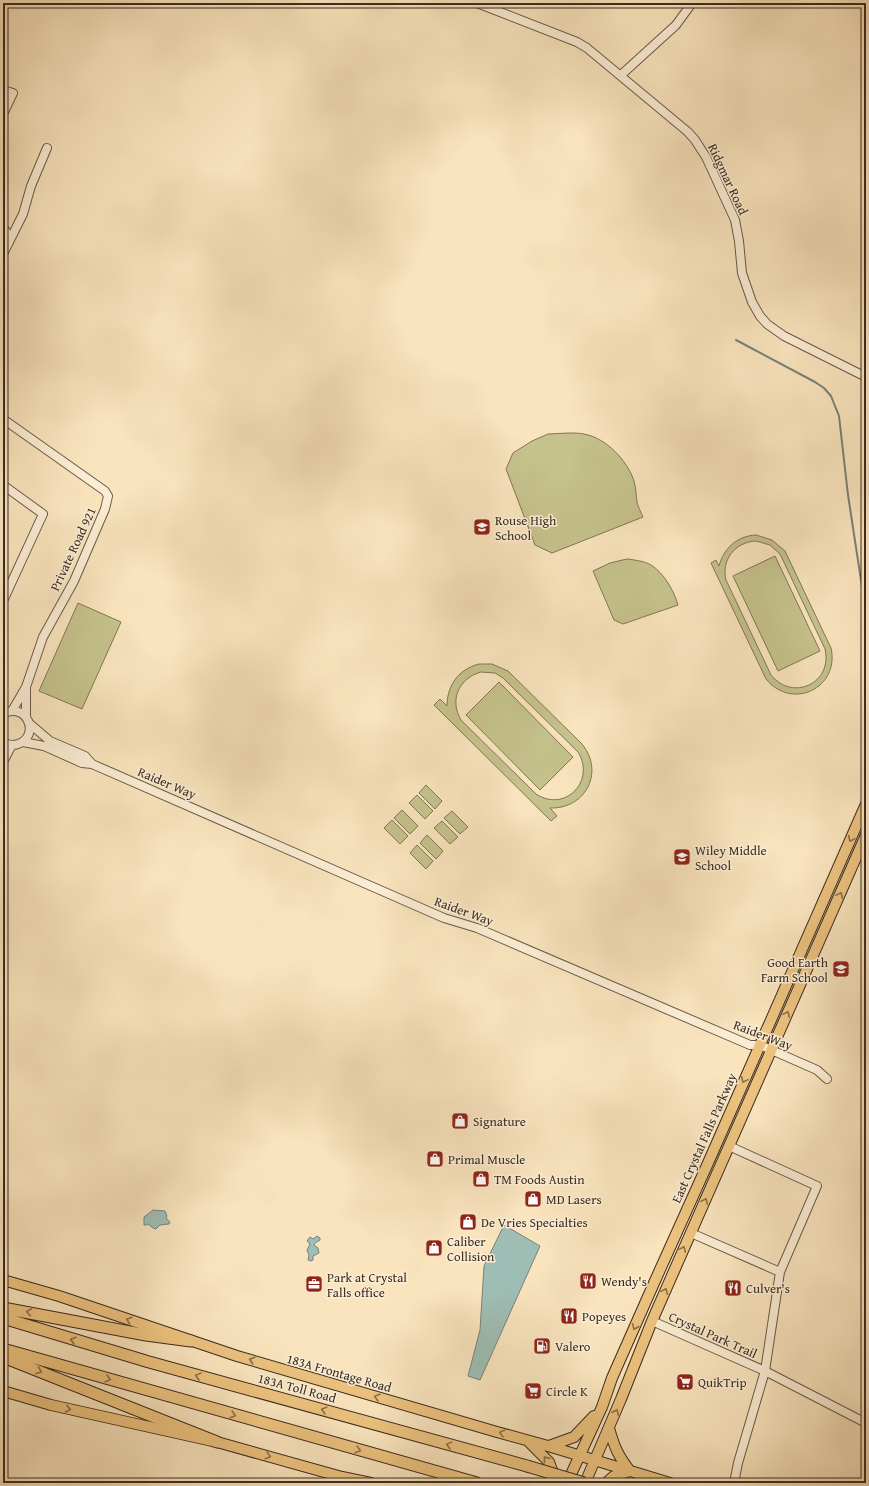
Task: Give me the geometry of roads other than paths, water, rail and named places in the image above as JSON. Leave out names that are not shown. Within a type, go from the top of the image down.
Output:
[{"type":"highway","points":[[3,1308],[146,1335],[191,1341]]},
{"type":"highway","name":"183A Toll Road","points":[[3,1318],[149,1362],[584,1483]]},
{"type":"highway","points":[[3,1349],[477,1483]]},
{"type":"highway","points":[[3,1357],[217,1442]]},
{"type":"main road","name":"East Crystal Falls Parkway","points":[[567,1483],[602,1407],[612,1378],[866,804]]},
{"type":"main road","name":"East Crystal Falls Parkway","points":[[584,1483],[609,1428],[652,1321],[866,836]]},
{"type":"main road","points":[[820,910],[832,915]]},
{"type":"main road","points":[[718,1141],[729,1146]]},
{"type":"main road","points":[[679,1228],[691,1233]]},
{"type":"main road","name":"183A Frontage Road","points":[[3,1280],[58,1296],[191,1341],[305,1376],[670,1483]]},
{"type":"main road","points":[[3,1391],[51,1405],[217,1442],[342,1477],[371,1483]]},
{"type":"main road","points":[[548,1446],[574,1437],[602,1407]]},
{"type":"main road","points":[[606,1483],[614,1476],[630,1471],[620,1458],[614,1446],[609,1428]]},
{"type":"main road","points":[[527,1440],[549,1462],[552,1470],[548,1483]]},
{"type":"street","name":"Ridgmar Road","points":[[477,3],[577,42],[596,54],[688,132],[701,148],[735,220],[739,241],[742,273],[752,302],[760,316],[767,324],[784,336],[866,377]]},
{"type":"street","points":[[620,75],[676,25],[692,3]]},
{"type":"street","points":[[3,90],[13,93],[3,114]]},
{"type":"street","points":[[3,254],[23,214],[31,186],[47,148]]},
{"type":"street","points":[[3,229],[6,231],[8,245]]},
{"type":"street","name":"Private Road 921","points":[[3,419],[105,491],[108,496],[105,509],[74,581],[43,637],[26,687],[12,711]]},
{"type":"street","points":[[3,485],[43,514],[4,598]]},
{"type":"street","name":"Private Road 921","points":[[26,687],[26,716]]},
{"type":"street","points":[[3,714],[17,711],[26,716],[30,724],[29,733],[22,742],[12,745],[3,742]]},
{"type":"street","name":"Raider Way","points":[[30,724],[50,741],[85,756],[92,764]]},
{"type":"street","name":"Raider Way","points":[[22,742],[44,746],[82,762],[92,764],[293,850],[378,890],[437,915],[477,928],[750,1045],[760,1045],[817,1070],[826,1079]]},
{"type":"street","points":[[3,762],[12,745]]},
{"type":"street","points":[[729,1146],[817,1186],[780,1272],[765,1371],[738,1463],[734,1483]]},
{"type":"street","points":[[691,1233],[780,1272]]},
{"type":"street","name":"Crystal Park Trail","points":[[652,1321],[765,1371],[866,1423]]},
{"type":"water","points":[[153,1210],[165,1211],[167,1216],[166,1218],[170,1222],[169,1224],[160,1225],[156,1229],[148,1224],[144,1225],[144,1217]]},
{"type":"water","points":[[504,1225],[540,1246],[480,1380],[468,1376],[480,1330],[484,1266]]},
{"type":"water","points":[[317,1236],[320,1240],[314,1245],[318,1248],[319,1253],[313,1256],[313,1260],[311,1261],[308,1260],[309,1255],[307,1250],[310,1244],[307,1241],[310,1237],[313,1239]]},
{"type":"waterway","points":[[736,340],[815,382],[824,388],[831,396],[839,416],[848,495],[866,613]]},
{"type":"place","name":"Rouse High School","points":[[482,527]]},
{"type":"place","name":"Wiley Middle School","points":[[682,857]]},
{"type":"place","name":"Good Earth Farm School","points":[[841,969]]},
{"type":"place","name":"Signature","points":[[460,1121]]},
{"type":"place","name":"Primal Muscle","points":[[435,1159]]},
{"type":"place","name":"TM Foods Austin","points":[[481,1179]]},
{"type":"place","name":"MD Lasers","points":[[533,1199]]},
{"type":"place","name":"De Vries Specialties","points":[[468,1222]]},
{"type":"place","name":"Caliber Collision","points":[[434,1248]]},
{"type":"place","name":"Wendy's","points":[[588,1281]]},
{"type":"place","name":"Park at Crystal Falls office","points":[[314,1284]]},
{"type":"place","name":"Culver's","points":[[733,1288]]},
{"type":"place","name":"Popeyes","points":[[569,1316]]},
{"type":"place","name":"Valero","points":[[542,1346]]},
{"type":"place","name":"QuikTrip","points":[[685,1382]]},
{"type":"place","name":"Circle K","points":[[533,1391]]}]
